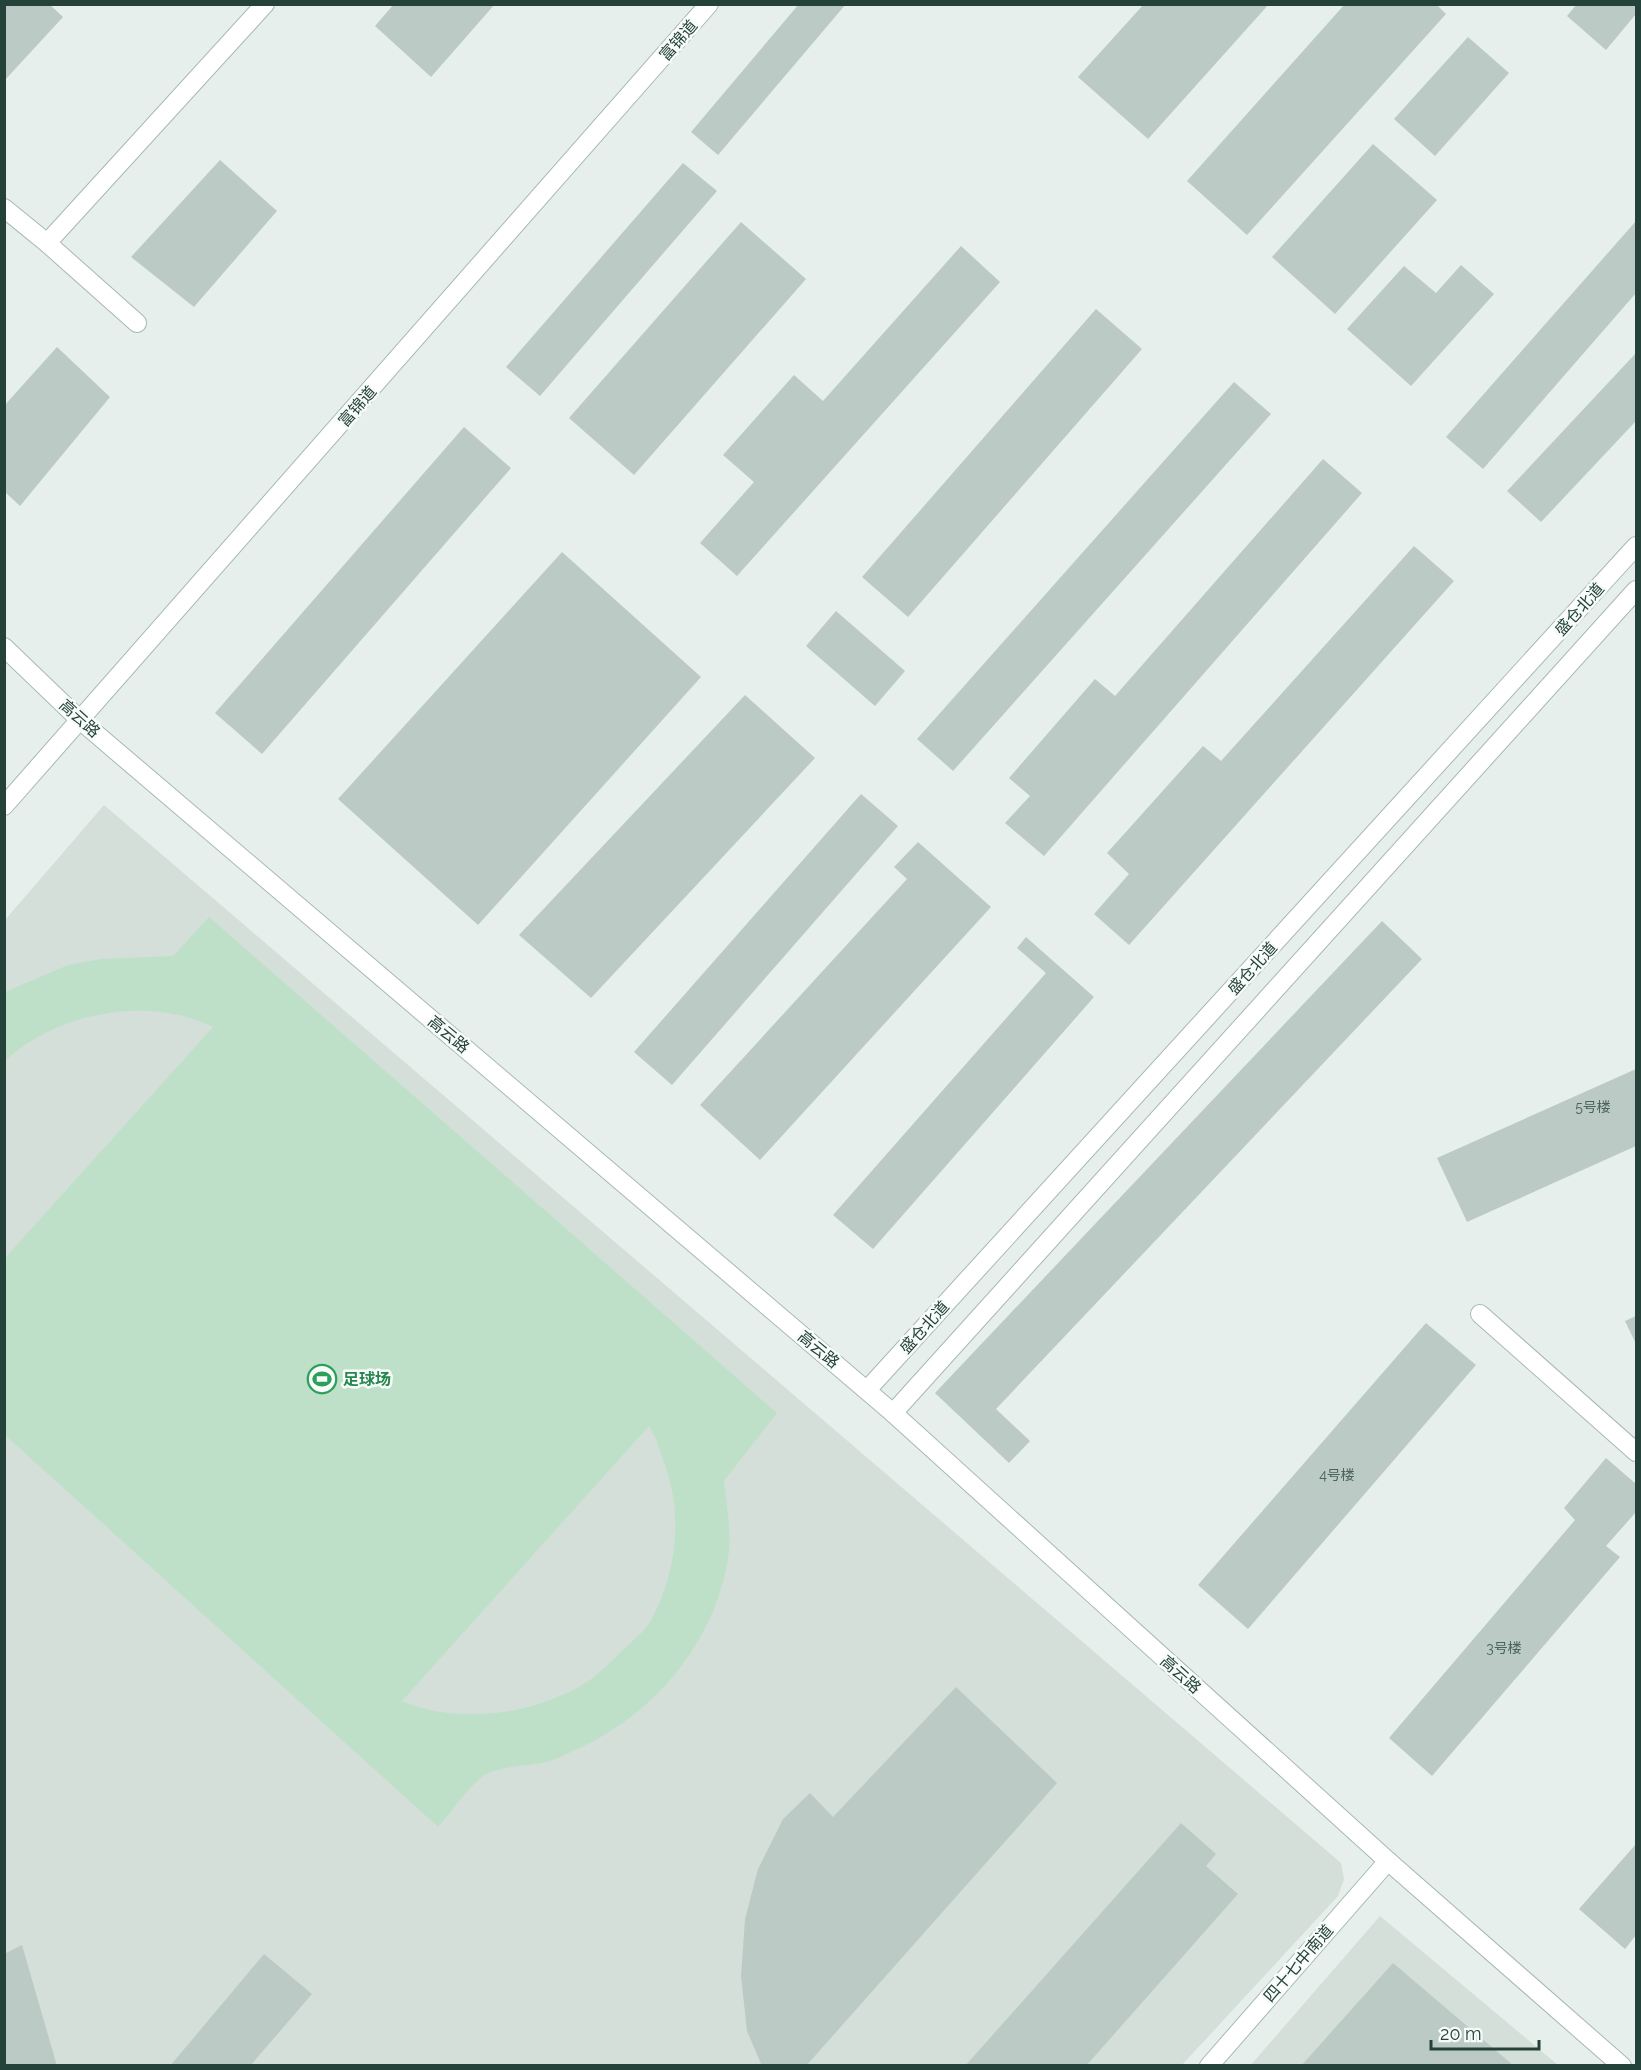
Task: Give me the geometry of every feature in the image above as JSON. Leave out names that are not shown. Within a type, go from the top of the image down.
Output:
[{"type":"street","points":[[47,243],[265,4]]},
{"type":"street","name":"富锦道","points":[[4,806],[709,4]]},
{"type":"street","points":[[4,208],[137,323]]},
{"type":"street","name":"盛仓北道","points":[[867,1390],[1636,546]]},
{"type":"street","name":"盛仓北道","points":[[893,1413],[1636,590]]},
{"type":"street","name":"高云路","points":[[4,647],[81,721],[867,1390],[1388,1861],[1622,2066]]},
{"type":"street","points":[[1480,1314],[1636,1452]]},
{"type":"street","name":"四十七中南道","points":[[1209,2066],[1388,1861]]},
{"type":"shaded area","points":[[104,805],[1341,1863],[1344,1879],[1338,1896],[1182,2065],[5,2066],[5,920]]},
{"type":"shaded area","points":[[1380,1916],[1558,2065],[1250,2066]]},
{"type":"green space","name":"足球场","points":[[209,917],[777,1413],[724,1481],[729,1540],[728,1559],[721,1590],[694,1648],[676,1674],[630,1718],[603,1736],[550,1761],[497,1770],[483,1776],[438,1827],[5,1435],[5,1258],[213,1027],[188,1017],[160,1012],[132,1011],[104,1014],[77,1020],[50,1031],[26,1044],[5,1061],[5,992],[68,965],[101,959],[173,956]],"holes":[[[649,1426],[661,1452],[671,1487],[675,1527],[671,1566],[666,1585],[659,1604],[645,1629],[587,1682],[544,1702],[520,1709],[472,1714],[448,1713],[402,1701]]]},
{"type":"building","points":[[4,4],[49,4],[63,17],[4,81]]},
{"type":"building","points":[[394,4],[495,4],[431,77],[375,26]]},
{"type":"building","points":[[799,4],[846,4],[718,155],[691,132]]},
{"type":"building","points":[[1144,4],[1269,4],[1148,139],[1078,77]]},
{"type":"building","points":[[1345,4],[1436,4],[1446,14],[1247,235],[1187,181]]},
{"type":"building","points":[[1577,4],[1636,4],[1636,14],[1606,50],[1567,16]]},
{"type":"building","points":[[1468,37],[1509,73],[1435,156],[1394,119]]},
{"type":"building","points":[[1373,144],[1437,200],[1335,314],[1272,257]]},
{"type":"building","points":[[220,160],[277,211],[194,307],[131,257]]},
{"type":"building","points":[[683,163],[717,191],[540,396],[506,367]]},
{"type":"building","points":[[1636,221],[1636,293],[1483,469],[1446,437]]},
{"type":"building","points":[[741,222],[806,279],[634,475],[569,418]]},
{"type":"building","points":[[961,246],[1000,282],[737,576],[700,543],[754,482],[723,455],[794,375],[823,401]]},
{"type":"building","points":[[1461,265],[1494,294],[1411,386],[1347,329],[1404,266],[1436,293]]},
{"type":"building","points":[[1096,309],[1142,349],[908,617],[862,577]]},
{"type":"building","points":[[57,347],[110,397],[20,506],[4,491],[4,406]]},
{"type":"building","points":[[1636,353],[1636,421],[1541,522],[1507,491]]},
{"type":"building","points":[[1234,382],[1271,414],[953,771],[917,739]]},
{"type":"building","points":[[464,427],[511,468],[262,754],[215,713]]},
{"type":"building","points":[[1323,459],[1362,493],[1044,856],[1005,823],[1030,796],[1009,778],[1095,679],[1115,696]]},
{"type":"building","points":[[1414,546],[1454,581],[1129,945],[1094,914],[1129,874],[1107,853],[1203,746],[1221,761]]},
{"type":"building","points":[[562,552],[701,677],[478,925],[338,799]]},
{"type":"building","points":[[836,611],[905,671],[875,706],[806,646]]},
{"type":"building","points":[[745,695],[815,758],[591,998],[519,935]]},
{"type":"building","points":[[861,794],[898,826],[672,1085],[634,1052]]},
{"type":"building","points":[[918,842],[991,907],[760,1160],[700,1105],[907,879],[894,867]]},
{"type":"building","points":[[1382,921],[1422,959],[996,1409],[1030,1441],[1009,1463],[935,1393]]},
{"type":"building","points":[[1026,937],[1094,997],[873,1249],[833,1215],[1046,973],[1017,948]]},
{"type":"building","points":[[1636,1069],[1636,1146],[1467,1222],[1437,1158]]},
{"type":"building","points":[[1636,1316],[1636,1344],[1625,1321]]},
{"type":"building","points":[[1426,1323],[1476,1365],[1248,1629],[1198,1585]]},
{"type":"building","points":[[1606,1458],[1636,1484],[1636,1512],[1606,1546],[1620,1557],[1432,1776],[1389,1738],[1575,1520],[1564,1508]]},
{"type":"building","points":[[956,1687],[1057,1783],[806,2066],[762,2066],[747,2031],[741,1976],[745,1919],[758,1869],[783,1819],[810,1793],[833,1817]]},
{"type":"building","points":[[1181,1823],[1216,1854],[1206,1866],[1238,1894],[1086,2066],[965,2066]]},
{"type":"building","points":[[1636,1844],[1636,1935],[1625,1949],[1579,1909]]},
{"type":"building","points":[[22,1945],[57,2066],[4,2066],[4,1954]]},
{"type":"building","points":[[264,1954],[312,1994],[250,2066],[170,2066]]},
{"type":"building","points":[[1393,1963],[1514,2066],[1301,2066]]},
{"type":"place","name":"足球场","points":[[322,1379]]}]
